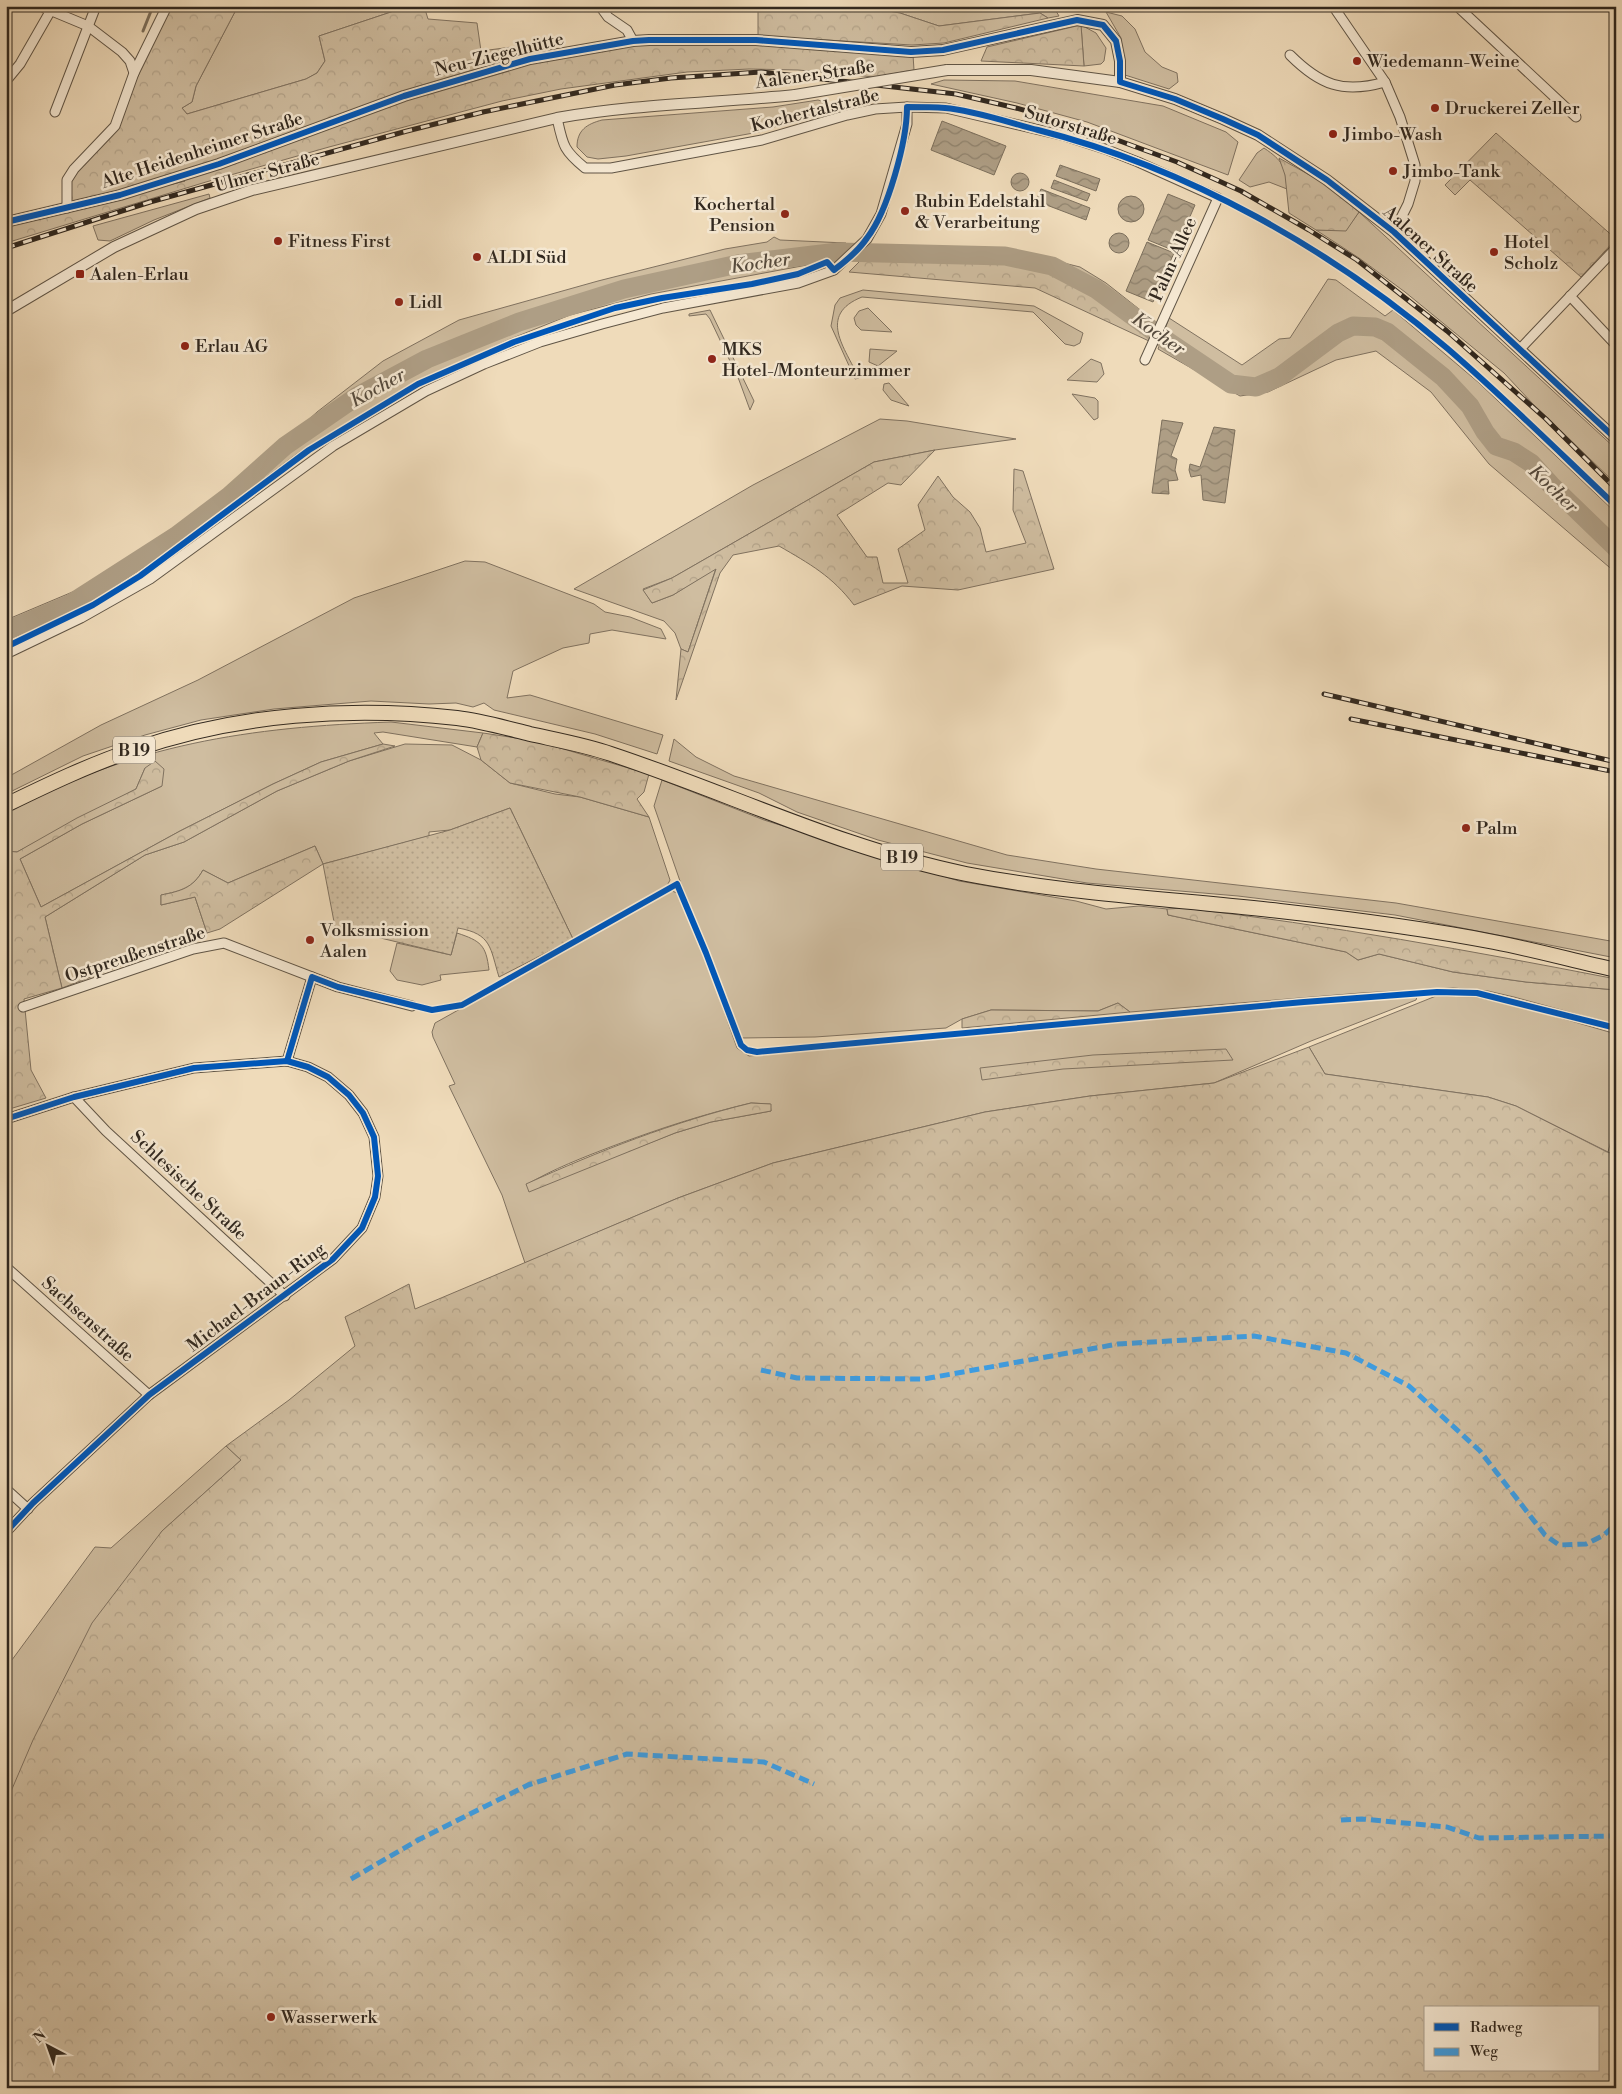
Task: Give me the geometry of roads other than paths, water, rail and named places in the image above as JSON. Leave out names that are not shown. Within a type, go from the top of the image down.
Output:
[{"type":"highway","name":"B 19","points":[[6,805],[51,782],[140,747],[202,731],[271,718],[334,714],[386,713],[456,718],[587,746],[863,846],[960,873],[1015,883],[1112,896],[1278,911],[1403,926],[1495,942],[1616,970]]},
{"type":"street","points":[[40,6],[88,26],[122,52],[130,61],[134,72]]},
{"type":"street","points":[[55,112],[96,6]]},
{"type":"street","points":[[66,208],[67,180],[74,169],[115,126],[134,72],[167,6]]},
{"type":"street","points":[[600,6],[608,17],[627,30],[633,41]]},
{"type":"street","points":[[1334,6],[1384,82],[1400,117],[1415,165],[1415,181],[1408,204],[1394,232]]},
{"type":"street","points":[[1457,6],[1576,117]]},
{"type":"street","points":[[6,81],[20,64],[51,10]]},
{"type":"street","name":"Neu-Ziegelhütte","points":[[404,96],[530,59],[633,41],[756,40],[911,52],[943,50],[1077,20],[1103,25],[1116,41],[1120,61],[1120,82]]},
{"type":"street","points":[[1290,55],[1306,71],[1332,85],[1351,88],[1368,87],[1384,82]]},
{"type":"street","name":"Aalener Straße","points":[[556,118],[603,110],[738,101],[795,95],[947,70],[1031,70],[1120,82],[1175,99],[1223,119],[1258,136],[1327,180],[1394,232],[1616,439]]},
{"type":"street","name":"Alte Heidenheimer Straße","points":[[6,222],[120,195],[219,164],[404,96]]},
{"type":"street","name":"Kochertalstraße","points":[[6,654],[80,618],[150,579],[333,446],[426,391],[484,364],[540,342],[663,308],[798,283],[834,270],[867,239],[881,214],[896,168],[907,124],[907,107],[866,111],[762,140],[611,168],[585,168],[569,155],[556,118]]},
{"type":"street","name":"Sutorstraße","points":[[907,107],[946,108],[1065,136],[1138,162],[1218,198]]},
{"type":"street","name":"Ulmer Straße","points":[[6,311],[114,247],[196,209],[252,190],[556,118]]},
{"type":"street","name":"Palm-Allee","points":[[1145,360],[1218,198]]},
{"type":"street","points":[[1520,349],[1616,248]]},
{"type":"street","points":[[1570,296],[1616,345]]},
{"type":"street","name":"Ostpreußenstraße","points":[[23,1007],[193,949],[224,943],[338,987],[412,1006]]},
{"type":"street","points":[[6,1119],[74,1097],[194,1068],[286,1061],[312,977]]},
{"type":"street","name":"Michael-Braun-Ring","points":[[6,1532],[149,1395],[333,1259],[362,1228],[375,1197],[378,1176],[374,1137],[363,1113],[349,1095],[328,1077],[308,1067],[286,1061]]},
{"type":"street","name":"Schlesische Straße","points":[[74,1097],[106,1131],[285,1296]]},
{"type":"street","name":"Sachsenstraße","points":[[6,1267],[149,1395]]},
{"type":"street","points":[[6,1489],[28,1509]]},
{"type":"water","points":[[942,121],[1006,146],[994,175],[931,150]]},
{"type":"water","points":[[1060,165],[1100,179],[1096,191],[1056,176]]},
{"type":"water","points":[[1020,173],[1026,176],[1029,182],[1026,188],[1020,191],[1014,188],[1011,182],[1014,176]]},
{"type":"water","points":[[1054,180],[1090,194],[1087,201],[1051,188]]},
{"type":"water","points":[[1041,189],[1090,208],[1086,220],[1036,201]]},
{"type":"water","points":[[1168,194],[1195,205],[1175,251],[1148,240]]},
{"type":"water","points":[[1131,196],[1140,200],[1144,209],[1140,218],[1131,222],[1122,218],[1118,209],[1122,200]]},
{"type":"water","points":[[1119,233],[1126,236],[1129,243],[1126,250],[1119,253],[1112,250],[1109,243],[1112,236]]},
{"type":"water","points":[[1147,242],[1174,253],[1153,302],[1126,291]]},
{"type":"water","points":[[1162,420],[1183,423],[1171,456],[1177,459],[1175,470],[1178,480],[1168,481],[1169,494],[1152,493]]},
{"type":"water","points":[[1214,427],[1235,430],[1225,503],[1203,500],[1201,475],[1191,477],[1189,470],[1190,464],[1200,467]]},
{"type":"waterway","points":[[143,31],[153,6]]},
{"type":"waterway","name":"Kocher","points":[[6,631],[70,604],[176,536],[229,496],[285,446],[356,397],[427,359],[519,322],[624,289],[738,264],[838,252],[1005,256],[1052,266],[1096,289],[1167,341],[1231,384],[1256,387],[1279,377],[1338,333],[1353,326],[1375,327],[1387,332],[1443,377],[1470,406],[1485,432],[1496,446],[1514,452],[1531,463],[1616,548]]},
{"type":"waterway","name":"Kocher","points":[[1167,341],[1167,347]]},
{"type":"railway","points":[[6,248],[150,202],[407,131],[483,112],[615,85],[671,78],[761,72],[956,94],[1016,108],[1079,126],[1177,162],[1241,191],[1309,230],[1357,260],[1447,331],[1546,419],[1616,489]]},
{"type":"railway","points":[[1324,694],[1616,762]]},
{"type":"railway","points":[[1351,719],[1616,772]]},
{"type":"place","name":"Wiedemann-Weine","points":[[1357,61]]},
{"type":"place","name":"Druckerei Zeller","points":[[1435,108]]},
{"type":"place","name":"Jimbo-Wash","points":[[1333,134]]},
{"type":"place","name":"Jimbo-Tank","points":[[1393,171]]},
{"type":"place","name":"Rubin Edelstahl & Verarbeitung","points":[[905,211]]},
{"type":"place","name":"Kochertal Pension","points":[[785,214]]},
{"type":"place","name":"Fitness First","points":[[278,241]]},
{"type":"place","name":"Hotel Scholz","points":[[1494,252]]},
{"type":"place","name":"ALDI Süd","points":[[477,257]]},
{"type":"place","name":"Aalen-Erlau","points":[[80,274]]},
{"type":"place","name":"Lidl","points":[[399,302]]},
{"type":"place","name":"Erlau AG","points":[[185,346]]},
{"type":"place","name":"MKS Hotel-/Monteurzimmer","points":[[712,359]]},
{"type":"place","name":"Palm","points":[[1466,828]]},
{"type":"place","name":"Volksmission Aalen","points":[[310,940]]},
{"type":"place","name":"Wasserwerk","points":[[271,2017]]}]
